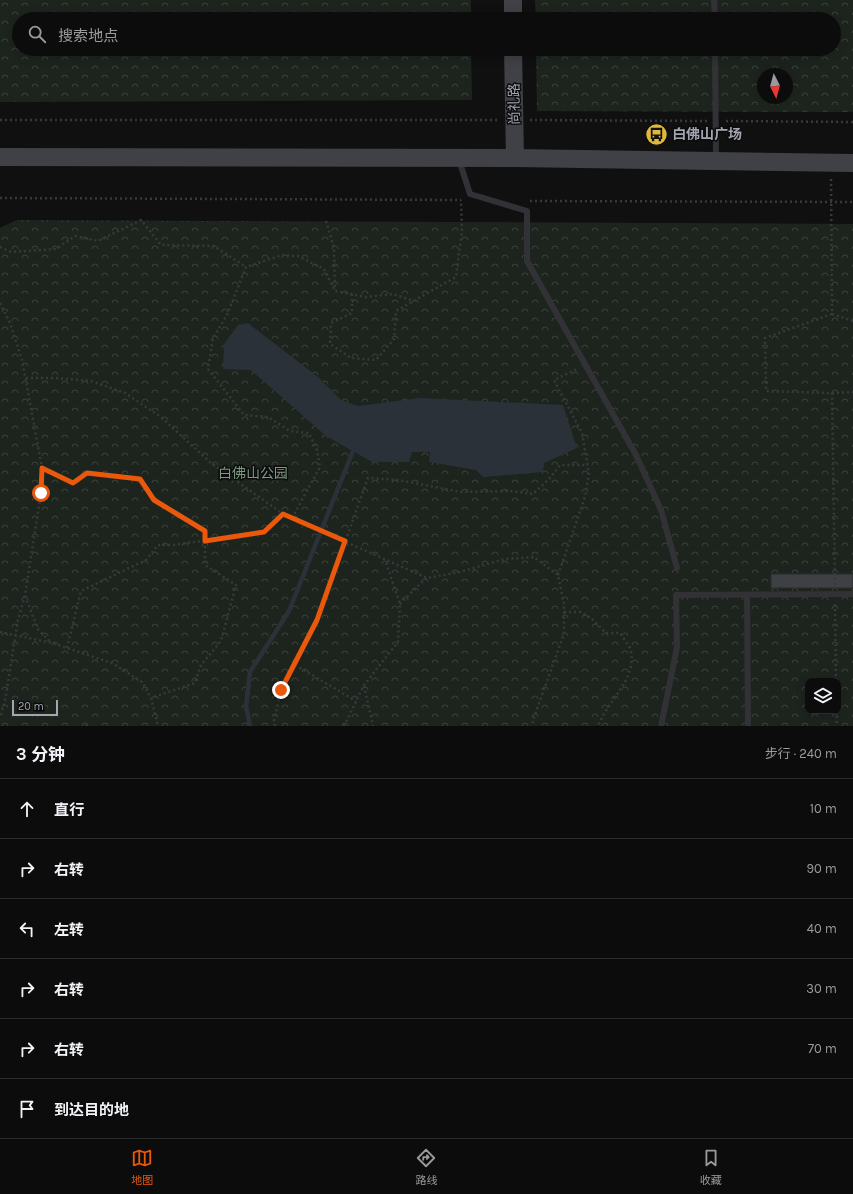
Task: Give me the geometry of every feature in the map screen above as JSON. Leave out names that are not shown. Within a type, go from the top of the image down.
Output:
[{"type":"main road","points":[[513,0],[513,12]]},
{"type":"main road","name":"尚礼路","points":[[513,56],[515,158]]},
{"type":"main road","points":[[0,157],[515,158],[853,163]]},
{"type":"lane","points":[[714,0],[715,12]]},
{"type":"lane","points":[[715,56],[716,161]]},
{"type":"lane","points":[[459,158],[470,194],[527,211],[527,261],[636,455],[661,510],[677,568]]},
{"type":"lane","points":[[747,594],[748,726]]},
{"type":"lane","points":[[661,726],[676,647],[676,595],[853,594]]},
{"type":"path","points":[[0,120],[514,120],[853,122]]},
{"type":"path","points":[[831,163],[832,314]]},
{"type":"path","points":[[0,198],[490,200]]},
{"type":"path","points":[[352,294],[352,313],[331,323],[330,344],[351,358],[376,360],[394,339],[396,311],[456,277],[462,231],[461,200]]},
{"type":"path","points":[[530,200],[853,202]]},
{"type":"path","points":[[0,247],[11,252],[56,249],[75,236],[98,240],[141,220],[161,245],[214,246],[246,267]]},
{"type":"path","points":[[326,221],[334,248],[335,291]]},
{"type":"path","points":[[292,518],[320,467],[317,450],[309,433],[290,431],[268,417],[244,415],[208,369],[213,338],[227,315],[246,267],[282,255],[298,256],[324,269],[335,291]]},
{"type":"path","points":[[335,291],[366,297],[393,294],[413,301]]},
{"type":"path","points":[[0,303],[10,323],[22,360],[42,468],[41,493],[25,595],[18,620],[5,701],[0,718]]},
{"type":"path","points":[[853,321],[832,314],[764,338],[766,391],[832,393],[853,392]]},
{"type":"path","points":[[532,726],[564,634],[564,604],[558,575],[585,497],[589,474],[582,433],[554,380],[586,365]]},
{"type":"path","points":[[26,378],[56,378],[92,381],[125,393],[161,417],[211,463],[283,514],[427,578]]},
{"type":"path","points":[[832,393],[836,678]]},
{"type":"path","points":[[274,726],[281,690],[317,620],[368,478],[398,480],[461,492],[511,491],[533,494],[549,479],[560,465],[588,465]]},
{"type":"path","points":[[42,468],[73,483],[87,473],[140,479],[154,500],[205,531],[205,566],[236,586],[222,641],[201,665],[195,683],[151,698]]},
{"type":"path","points":[[67,648],[81,591],[146,560],[158,545],[173,545],[264,532],[283,514]]},
{"type":"path","points":[[400,604],[427,578],[460,572],[505,559],[534,557],[558,575]]},
{"type":"path","points":[[344,726],[364,685],[398,642],[400,604],[385,559]]},
{"type":"path","points":[[25,595],[38,629],[52,643]]},
{"type":"path","points":[[564,612],[581,612],[606,633],[620,633],[631,650],[630,674],[602,715],[598,726]]},
{"type":"path","points":[[0,632],[52,643],[112,663],[142,682],[151,698],[158,726]]},
{"type":"path","points":[[295,665],[356,701]]},
{"type":"path","points":[[364,685],[373,726]]},
{"type":"path","points":[[836,714],[836,726]]},
{"type":"green space","points":[[0,0],[471,0],[471,12],[12,12],[12,56],[471,56],[472,100],[0,102]]},
{"type":"green space","points":[[535,0],[853,0],[853,112],[537,111],[536,56],[841,56],[841,12],[536,12]]},
{"type":"green space","name":"白佛山公园","points":[[17,220],[853,224],[853,726],[0,726],[0,228]]},
{"type":"shaded area","points":[[248,323],[318,377],[341,400],[358,406],[420,398],[563,405],[577,448],[544,463],[543,472],[483,477],[476,470],[429,462],[430,452],[412,452],[409,462],[372,462],[326,436],[251,370],[223,369],[224,344],[238,325]]},
{"type":"building","points":[[771,574],[853,574],[853,588],[771,588]]},
{"type":"waterway","points":[[250,726],[246,707],[250,672],[289,611],[353,451]]},
{"type":"place","name":"白佛山广场","points":[[656,134]]},
{"type":"route","points":[[41,493],[42,468],[73,483],[87,473],[140,479],[154,500],[205,531],[205,541],[264,532],[283,514],[345,541],[317,620],[281,690]]}]
